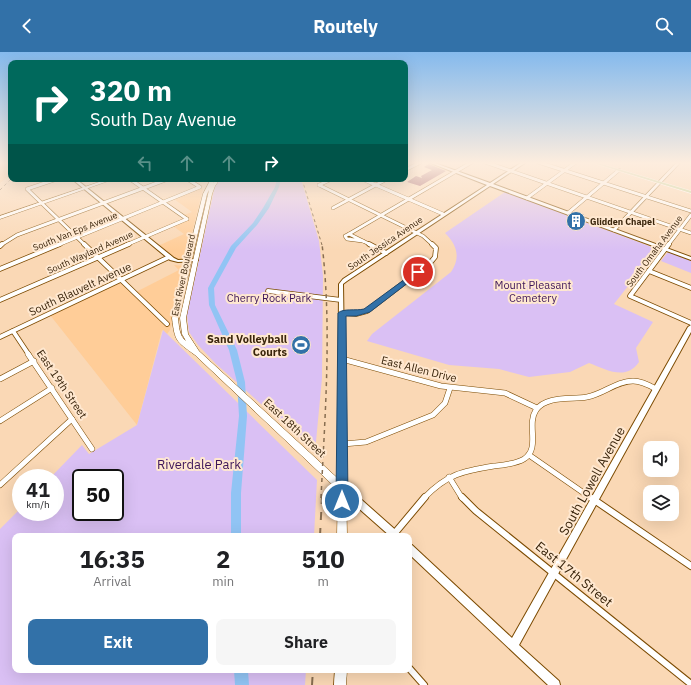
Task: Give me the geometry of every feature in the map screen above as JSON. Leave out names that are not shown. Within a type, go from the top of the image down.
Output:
[{"type":"main road","points":[[0,218],[75,192]]},
{"type":"main road","name":"East River Boulevard","points":[[197,353],[180,340],[175,322],[188,260],[206,192]]},
{"type":"main road","name":"East River Boulevard","points":[[197,353],[185,334],[182,322],[211,192]]},
{"type":"main road","name":"East 18th Street","points":[[197,353],[342,488]]},
{"type":"main road","points":[[342,488],[342,533]]},
{"type":"main road","points":[[340,685],[341,673]]},
{"type":"street","points":[[30,192],[167,324]]},
{"type":"street","points":[[89,192],[169,257],[176,261],[196,260]]},
{"type":"street","points":[[0,246],[6,241],[59,219],[135,192]]},
{"type":"street","points":[[149,192],[164,203]]},
{"type":"street","name":"South Van Eps Avenue","points":[[0,269],[190,192]]},
{"type":"street","points":[[331,192],[416,232],[430,240],[436,248],[435,257],[433,260],[367,310],[356,314],[342,313]]},
{"type":"street","points":[[333,208],[363,192]]},
{"type":"street","points":[[391,192],[443,214]]},
{"type":"street","points":[[386,253],[363,241],[345,238],[349,234],[421,192]]},
{"type":"street","name":"South Jessica Avenue","points":[[341,300],[341,284],[345,280],[478,192]]},
{"type":"street","points":[[510,192],[691,259]]},
{"type":"street","points":[[527,198],[536,192]]},
{"type":"street","points":[[571,192],[691,233]]},
{"type":"street","points":[[568,213],[593,192]]},
{"type":"street","points":[[629,192],[691,211]]},
{"type":"street","points":[[614,230],[651,192]]},
{"type":"street","name":"South Wayland Avenue","points":[[0,300],[187,219],[164,203]]},
{"type":"street","name":"South Omaha Avenue","points":[[691,215],[630,296],[691,323]]},
{"type":"street","name":"South Blauvelt Avenue","points":[[0,338],[169,257]]},
{"type":"street","points":[[649,272],[691,288]]},
{"type":"street","points":[[268,291],[341,300],[343,444],[342,488]]},
{"type":"street","name":"South Lowell Avenue","points":[[513,646],[691,327]]},
{"type":"street","name":"East 19th Street","points":[[14,331],[92,449]]},
{"type":"street","name":"East Allen Drive","points":[[342,359],[450,388],[505,393],[537,408]]},
{"type":"street","points":[[0,379],[34,361]]},
{"type":"street","points":[[397,533],[434,488],[449,477],[461,472],[517,461],[529,455],[533,446],[532,424],[534,413],[537,408],[548,402],[590,396],[629,381],[642,382],[656,389]]},
{"type":"street","points":[[0,421],[52,388]]},
{"type":"street","points":[[343,444],[366,442],[433,415],[441,409],[446,402],[450,388]]},
{"type":"street","points":[[0,485],[72,419]]},
{"type":"street","points":[[529,455],[595,501],[690,563]]},
{"type":"street","name":"East 17th Street","points":[[449,477],[463,499],[476,511],[691,684]]},
{"type":"street","name":"East 18th Street","points":[[342,488],[393,533]]},
{"type":"street","points":[[412,551],[555,685]]},
{"type":"street","points":[[412,671],[424,685]]},
{"type":"shaded area","points":[[192,192],[202,192],[189,245],[185,249],[183,259],[174,259],[158,246],[184,234],[173,226],[189,219],[184,215],[192,212],[174,199]]},
{"type":"shaded area","points":[[174,265],[186,266],[170,330],[167,334],[162,330],[137,425],[50,315],[120,282],[132,294],[179,270]]},
{"type":"green space","name":"Cherry Rock Park","points":[[214,192],[305,192],[319,241],[323,276],[322,378],[315,452],[216,364],[198,345],[189,332],[187,315]]},
{"type":"green space","name":"Mount Pleasant Cemetery","points":[[505,192],[657,249],[614,304],[653,322],[636,348],[639,362],[634,368],[622,373],[609,371],[589,363],[570,372],[529,377],[499,369],[449,365],[367,341],[372,334],[451,272],[457,256],[455,247],[445,233]]},
{"type":"green space","points":[[668,252],[691,261],[691,273],[661,261]]},
{"type":"green space","name":"Riverdale Park","points":[[163,330],[317,480],[314,533],[12,533],[12,673],[306,673],[305,685],[0,685],[0,529],[12,517],[12,521],[64,521],[64,469],[59,469],[82,445],[89,454],[137,425]]},
{"type":"waterway","points":[[236,533],[236,493],[243,416],[241,382],[233,350],[212,305],[211,288],[233,247],[255,224],[275,192]]},
{"type":"waterway","points":[[241,673],[242,685]]},
{"type":"railway","points":[[306,192],[322,245]]},
{"type":"railway","points":[[321,498],[327,371],[327,307],[322,244]]},
{"type":"railway","points":[[320,533],[322,497]]},
{"type":"railway","points":[[312,685],[313,673]]},
{"type":"place","name":"Glidden Chapel","points":[[576,221]]},
{"type":"place","name":"Sand Volleyball Courts","points":[[301,345]]},
{"type":"route","points":[[342,501],[342,313],[356,314],[367,310],[418,272]]}]
